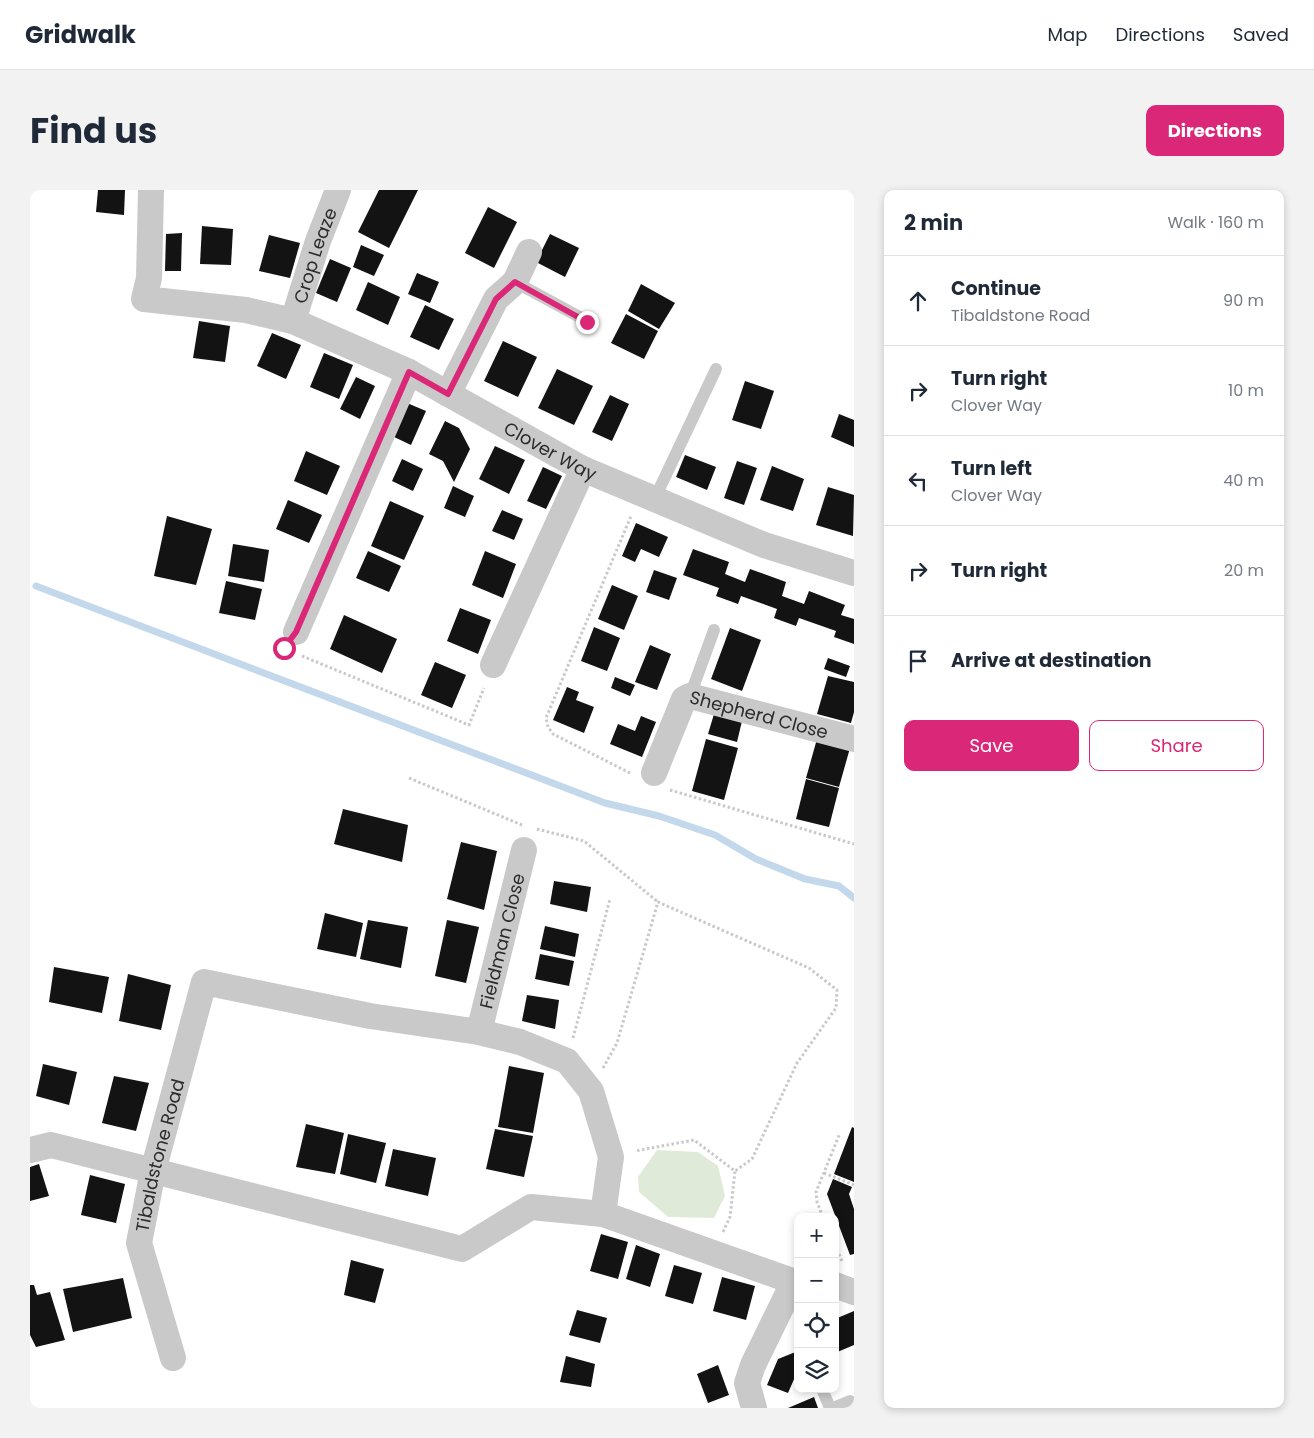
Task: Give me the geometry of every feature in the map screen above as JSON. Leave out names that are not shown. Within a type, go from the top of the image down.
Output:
[{"type":"street","name":"Clover Way","points":[[150,190],[149,278],[144,299],[246,310],[292,321],[409,372],[583,468],[764,545],[854,573]]},
{"type":"street","name":"Crop Leaze","points":[[292,321],[318,241],[338,190]]},
{"type":"street","points":[[448,394],[496,299],[515,282],[529,252]]},
{"type":"street","points":[[299,644],[409,372]]},
{"type":"street","points":[[493,665],[583,468]]},
{"type":"street","name":"Shepherd Close","points":[[652,779],[684,699],[690,696],[854,739]]},
{"type":"street","name":"Fieldman Close","points":[[479,1032],[524,850]]},
{"type":"street","name":"Tibaldstone Road","points":[[173,1358],[139,1243],[153,1171],[204,982],[370,1016],[479,1032]]},
{"type":"street","points":[[479,1032],[520,1042],[567,1061],[591,1090],[611,1157],[603,1214]]},
{"type":"street","points":[[30,1150],[51,1145],[462,1248],[531,1208],[603,1214],[794,1282]]},
{"type":"street","points":[[839,1286],[854,1292]]},
{"type":"street","points":[[754,1408],[747,1383],[753,1365],[794,1287]]},
{"type":"lane","points":[[515,282],[587,322]]},
{"type":"lane","points":[[648,495],[716,369]]},
{"type":"lane","points":[[690,696],[714,630]]},
{"type":"lane","points":[[824,1393],[831,1408],[850,1401]]},
{"type":"path","points":[[648,495],[546,718],[548,726],[553,734],[652,779],[680,795],[854,844]]},
{"type":"path","points":[[299,644],[469,725],[493,665]]},
{"type":"path","points":[[567,1061],[610,900]]},
{"type":"path","points":[[591,1090],[617,1043],[658,902],[808,968],[837,990],[836,1008],[797,1063],[752,1159],[735,1171],[730,1217],[712,1253]]},
{"type":"path","points":[[821,1213],[817,1202],[816,1192],[840,1133]]},
{"type":"path","points":[[611,1157],[658,1145],[694,1140],[735,1171]]},
{"type":"path","points":[[824,1173],[854,1185]]},
{"type":"green space","points":[[657,1150],[698,1152],[718,1166],[725,1196],[714,1218],[668,1217],[639,1192],[638,1177]]},
{"type":"building","points":[[98,190],[125,190],[124,215],[96,212]]},
{"type":"building","points":[[379,190],[418,190],[389,248],[358,232]]},
{"type":"building","points":[[488,207],[517,222],[494,268],[465,253]]},
{"type":"building","points":[[202,226],[233,229],[231,265],[200,264]]},
{"type":"building","points":[[182,233],[181,271],[165,271],[166,234]]},
{"type":"building","points":[[550,234],[579,248],[565,277],[536,262]]},
{"type":"building","points":[[269,235],[300,243],[290,278],[259,271]]},
{"type":"building","points":[[361,245],[384,255],[374,276],[353,267]]},
{"type":"building","points":[[330,259],[351,268],[337,302],[316,293]]},
{"type":"building","points":[[417,273],[439,282],[430,303],[408,294]]},
{"type":"building","points":[[368,282],[400,297],[388,325],[356,310]]},
{"type":"building","points":[[641,284],[675,303],[659,329],[628,311]]},
{"type":"building","points":[[425,305],[454,319],[439,350],[410,337]]},
{"type":"building","points":[[626,314],[658,331],[644,359],[611,343]]},
{"type":"building","points":[[199,321],[230,326],[225,362],[193,358]]},
{"type":"building","points":[[272,333],[301,345],[286,379],[257,366]]},
{"type":"building","points":[[503,341],[537,357],[518,397],[484,381]]},
{"type":"building","points":[[324,353],[353,365],[339,399],[310,387]]},
{"type":"building","points":[[557,369],[593,386],[574,425],[538,408]]},
{"type":"building","points":[[356,377],[375,386],[360,419],[340,409]]},
{"type":"building","points":[[745,381],[774,391],[761,429],[732,420]]},
{"type":"building","points":[[610,395],[629,404],[612,441],[592,432]]},
{"type":"building","points":[[407,403],[426,411],[411,445],[392,436]]},
{"type":"building","points":[[839,414],[854,420],[854,447],[831,437]]},
{"type":"building","points":[[445,421],[459,428],[470,449],[454,482],[443,461],[429,454]]},
{"type":"building","points":[[495,446],[525,460],[509,494],[479,479]]},
{"type":"building","points":[[306,451],[340,466],[327,495],[294,481]]},
{"type":"building","points":[[685,455],[716,467],[707,490],[676,477]]},
{"type":"building","points":[[402,459],[423,469],[413,491],[392,481]]},
{"type":"building","points":[[737,461],[757,468],[744,505],[724,498]]},
{"type":"building","points":[[772,466],[804,479],[793,511],[760,500]]},
{"type":"building","points":[[543,467],[562,476],[546,509],[527,501]]},
{"type":"building","points":[[453,486],[474,496],[465,517],[444,508]]},
{"type":"building","points":[[828,487],[854,495],[853,536],[816,525]]},
{"type":"building","points":[[288,500],[322,515],[309,543],[276,529]]},
{"type":"building","points":[[390,501],[424,516],[404,560],[371,546]]},
{"type":"building","points":[[502,510],[523,519],[514,540],[492,531]]},
{"type":"building","points":[[167,516],[212,529],[196,585],[154,576]]},
{"type":"building","points":[[636,523],[668,537],[659,557],[641,549],[635,562],[622,556]]},
{"type":"building","points":[[233,544],[269,550],[264,582],[228,576]]},
{"type":"building","points":[[693,549],[729,562],[725,574],[745,582],[750,569],[786,582],[782,596],[804,604],[809,591],[845,605],[841,615],[854,619],[854,644],[834,637],[836,631],[799,618],[796,626],[774,618],[777,609],[741,596],[738,604],[716,596],[719,588],[683,575]]},
{"type":"building","points":[[368,551],[401,566],[389,592],[356,578]]},
{"type":"building","points":[[485,551],[516,564],[503,598],[472,585]]},
{"type":"building","points":[[654,570],[677,578],[669,600],[646,592]]},
{"type":"building","points":[[226,581],[262,589],[255,620],[219,613]]},
{"type":"building","points":[[612,585],[638,596],[624,630],[598,619]]},
{"type":"building","points":[[460,608],[491,620],[478,654],[447,641]]},
{"type":"building","points":[[344,615],[397,639],[382,673],[330,649]]},
{"type":"building","points":[[594,627],[620,638],[607,671],[581,661]]},
{"type":"building","points":[[730,628],[761,640],[742,691],[711,679]]},
{"type":"building","points":[[650,645],[671,654],[657,690],[635,682]]},
{"type":"building","points":[[828,658],[850,666],[846,677],[824,669]]},
{"type":"building","points":[[435,662],[466,675],[452,708],[421,695]]},
{"type":"building","points":[[828,676],[854,682],[854,712],[851,723],[817,714]]},
{"type":"building","points":[[615,677],[635,685],[630,696],[611,688]]},
{"type":"building","points":[[567,687],[579,692],[576,700],[594,707],[584,733],[553,720]]},
{"type":"building","points":[[714,714],[742,721],[737,742],[708,734]]},
{"type":"building","points":[[641,716],[656,722],[642,757],[610,744],[618,724],[635,731]]},
{"type":"building","points":[[706,739],[738,748],[724,800],[692,791]]},
{"type":"building","points":[[817,739],[850,748],[839,787],[806,778]]},
{"type":"building","points":[[806,779],[839,788],[829,827],[796,819]]},
{"type":"building","points":[[343,809],[408,825],[402,862],[334,844]]},
{"type":"building","points":[[461,842],[497,851],[484,910],[447,899]]},
{"type":"building","points":[[554,881],[591,887],[587,912],[550,904]]},
{"type":"building","points":[[325,913],[363,923],[356,957],[317,949]]},
{"type":"building","points":[[368,920],[408,927],[401,968],[360,959]]},
{"type":"building","points":[[447,920],[479,927],[466,983],[435,976]]},
{"type":"building","points":[[545,926],[579,934],[575,957],[540,949]]},
{"type":"building","points":[[540,954],[574,961],[569,986],[535,979]]},
{"type":"building","points":[[54,967],[109,977],[102,1013],[49,1002]]},
{"type":"building","points":[[128,974],[171,985],[161,1030],[119,1021]]},
{"type":"building","points":[[527,995],[559,1000],[555,1029],[522,1021]]},
{"type":"building","points":[[43,1064],[77,1072],[69,1105],[36,1096]]},
{"type":"building","points":[[509,1066],[544,1073],[533,1133],[498,1127]]},
{"type":"building","points":[[114,1076],[149,1083],[136,1131],[102,1123]]},
{"type":"building","points":[[306,1124],[344,1133],[335,1174],[296,1167]]},
{"type":"building","points":[[852,1127],[854,1128],[854,1182],[834,1174]]},
{"type":"building","points":[[495,1129],[533,1136],[524,1177],[486,1169]]},
{"type":"building","points":[[348,1134],[386,1143],[376,1183],[340,1174]]},
{"type":"building","points":[[393,1149],[436,1158],[428,1196],[385,1186]]},
{"type":"building","points":[[39,1164],[49,1196],[30,1201],[30,1167]]},
{"type":"building","points":[[90,1175],[125,1184],[116,1223],[81,1215]]},
{"type":"building","points":[[833,1179],[852,1187],[849,1194],[854,1209],[854,1254],[850,1255],[839,1226],[839,1213],[834,1213],[827,1194]]},
{"type":"building","points":[[601,1234],[628,1242],[618,1279],[590,1271]]},
{"type":"building","points":[[636,1245],[660,1254],[650,1287],[626,1279]]},
{"type":"building","points":[[351,1260],[384,1269],[375,1303],[344,1295]]},
{"type":"building","points":[[674,1265],[702,1273],[693,1304],[665,1296]]},
{"type":"building","points":[[722,1277],[755,1286],[746,1320],[713,1311]]},
{"type":"building","points":[[123,1278],[132,1318],[73,1332],[63,1289]]},
{"type":"building","points":[[30,1285],[34,1285],[37,1295],[50,1292],[65,1340],[36,1347],[30,1335]]},
{"type":"building","points":[[577,1310],[607,1318],[600,1343],[569,1335]]},
{"type":"building","points":[[854,1311],[854,1345],[839,1351],[839,1348],[839,1317]]},
{"type":"building","points":[[794,1353],[794,1379],[788,1393],[767,1385],[778,1359]]},
{"type":"building","points":[[566,1356],[595,1364],[591,1387],[560,1382]]},
{"type":"building","points":[[718,1365],[729,1395],[708,1403],[697,1374]]},
{"type":"building","points":[[814,1397],[818,1408],[788,1408]]},
{"type":"waterway","points":[[36,586],[605,803],[659,816],[715,835],[756,859],[805,879],[839,886],[854,898]]},
{"type":"route","points":[[284,648],[296,632],[409,372],[448,394],[496,299],[515,282],[587,322]]}]
